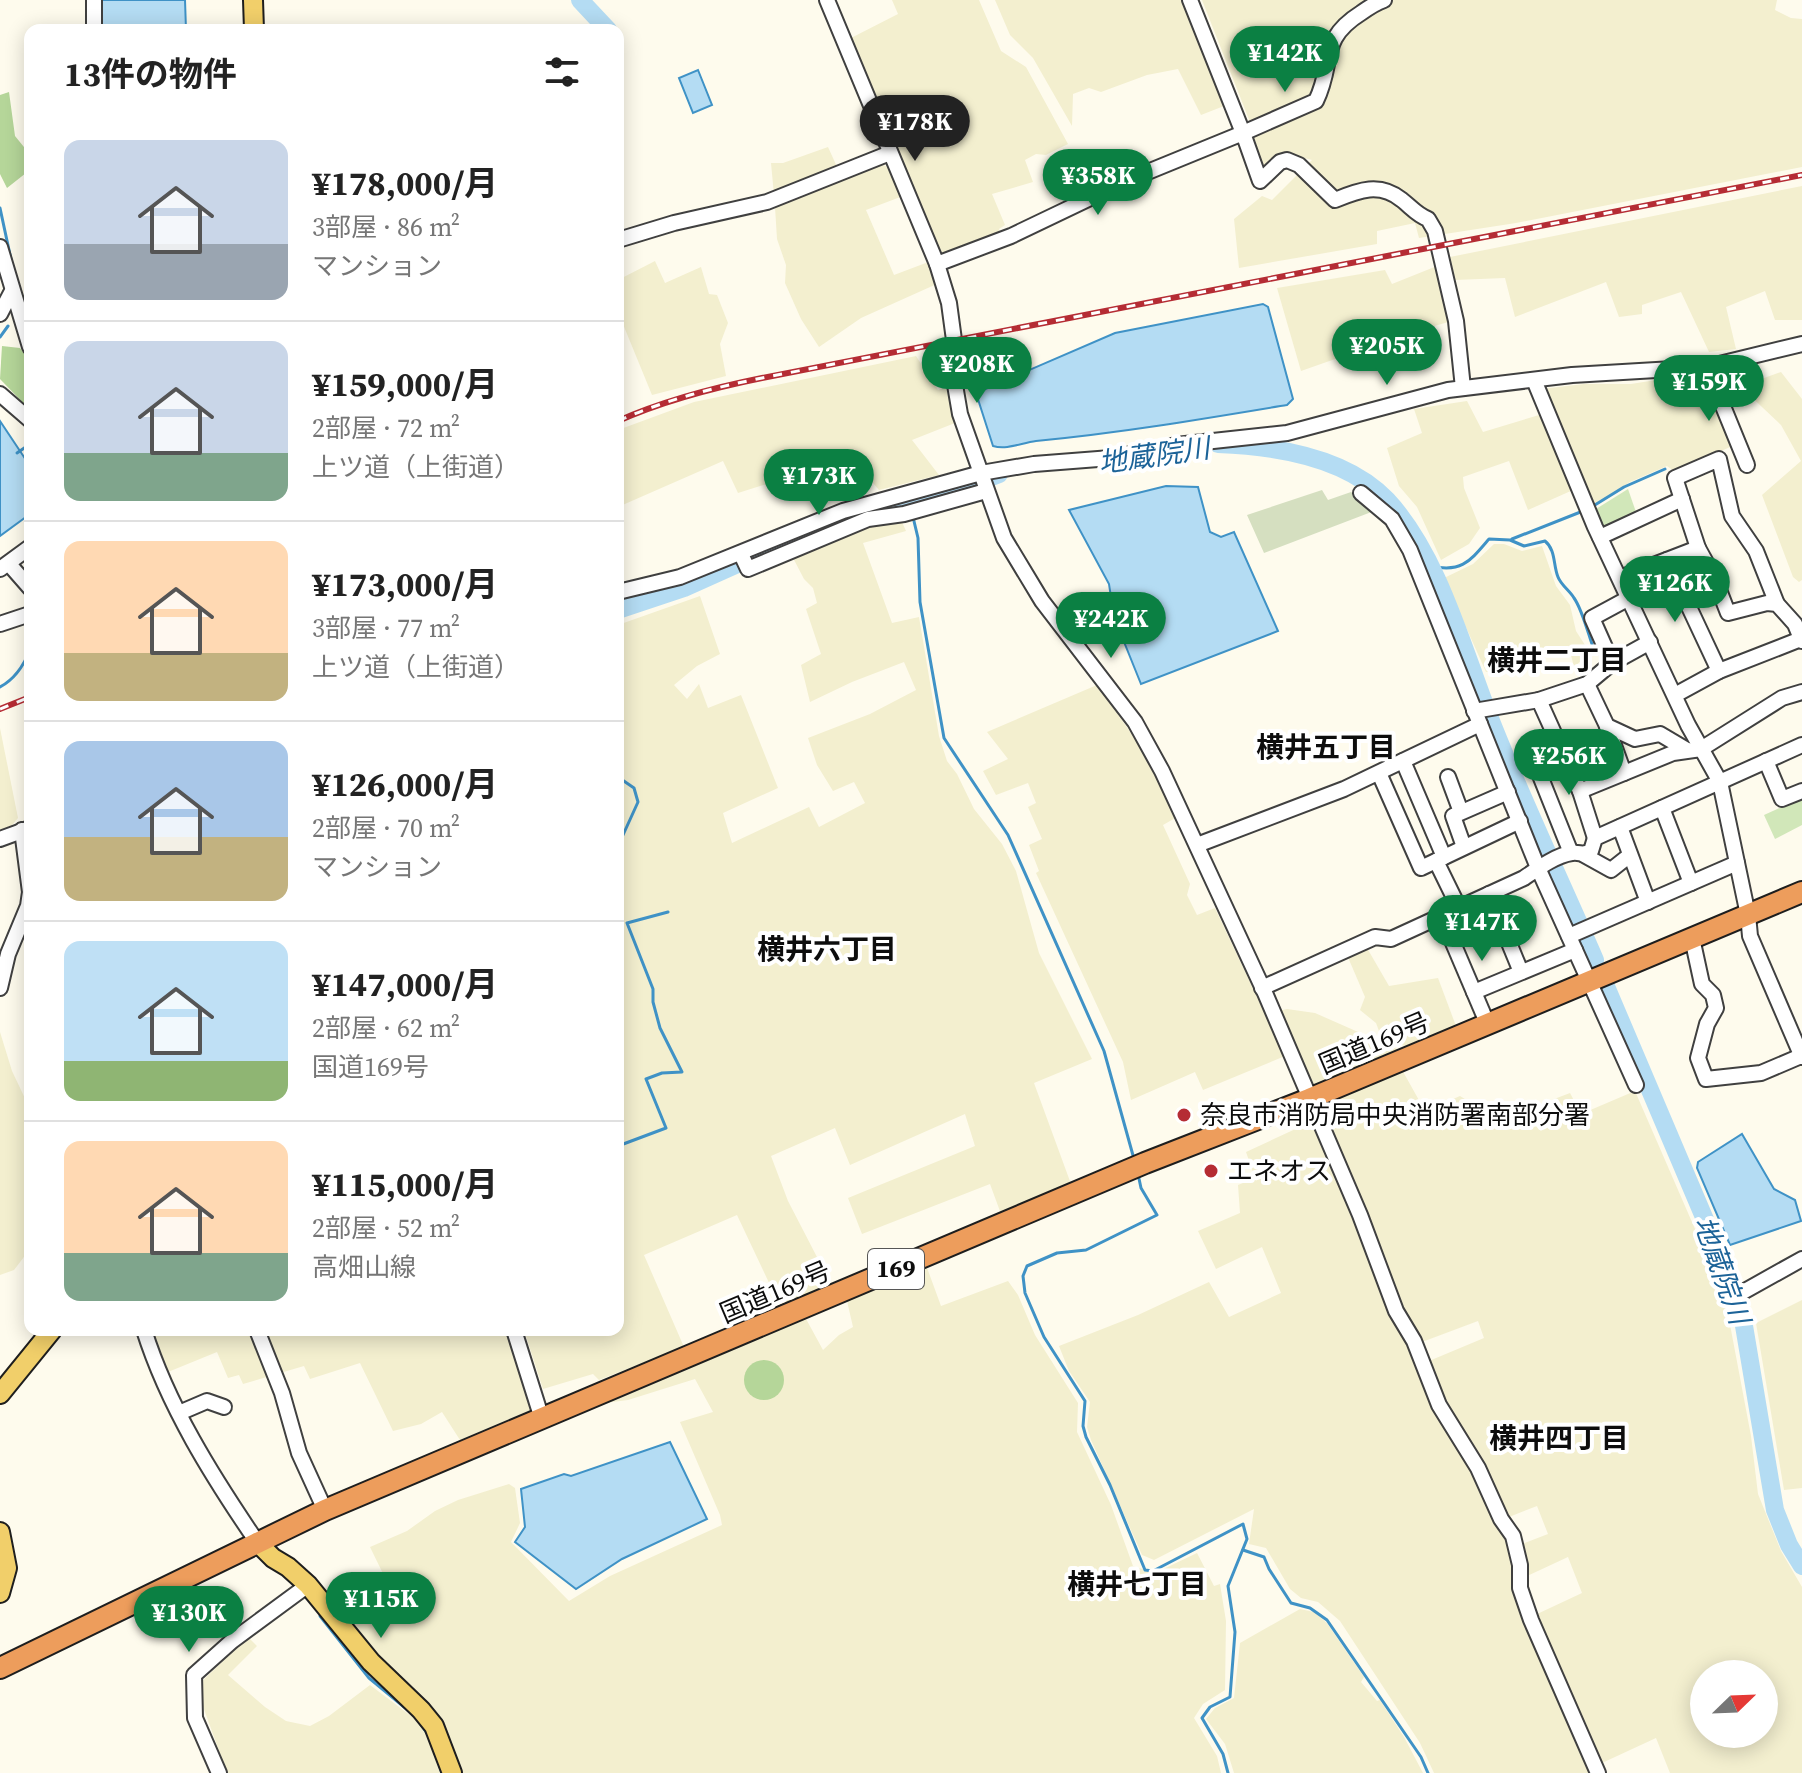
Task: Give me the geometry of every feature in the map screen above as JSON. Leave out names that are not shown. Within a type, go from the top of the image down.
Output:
[{"type":"highway","name":"国道169号","points":[[0,1668],[325,1510],[1118,1175],[1488,1025],[1802,892]]},
{"type":"main road","points":[[253,0],[254,24]]},
{"type":"main road","points":[[0,1394],[47,1336]]},
{"type":"main road","points":[[0,1532],[7,1568],[0,1593]]},
{"type":"main road","points":[[257,1542],[308,1585],[371,1662],[434,1726],[452,1773]]},
{"type":"street","points":[[94,0],[94,24]]},
{"type":"street","points":[[827,0],[937,264],[949,303],[954,340],[954,379],[960,414],[986,491],[1015,559],[1042,601],[1135,722],[1162,771],[1262,988],[1360,1215],[1396,1311],[1414,1341],[1439,1405],[1478,1468],[1501,1519],[1513,1536],[1520,1565],[1520,1588],[1531,1620],[1598,1773]]},
{"type":"street","points":[[1190,0],[1260,181],[1280,162],[1287,160],[1299,165],[1335,200],[1360,189],[1374,188],[1393,193],[1419,216],[1428,219],[1435,231],[1456,321],[1463,388]]},
{"type":"street","points":[[937,264],[1011,236],[1128,180],[1316,101],[1322,90],[1331,43],[1342,24],[1379,1]]},
{"type":"street","points":[[624,238],[674,223],[767,202],[890,153]]},
{"type":"street","points":[[0,247],[24,328]]},
{"type":"street","points":[[0,314],[12,291]]},
{"type":"street","points":[[624,591],[744,559],[843,511],[981,473],[1034,464],[1111,458],[1176,445],[1287,433],[1463,388],[1707,367],[1802,344]]},
{"type":"street","points":[[1707,367],[1747,465]]},
{"type":"street","points":[[1534,380],[1600,537],[1675,695],[1694,750],[1720,782],[1750,936],[1802,1056],[1761,1073],[1706,1079],[1698,1058],[1707,1024],[1716,1008],[1713,995],[1702,984],[1692,938]]},
{"type":"street","points":[[0,394],[24,415]]},
{"type":"street","points":[[1675,695],[1719,671],[1802,640],[1795,624],[1777,604],[1756,551],[1732,516],[1719,459],[1675,478],[1698,548],[1728,613],[1767,603],[1777,604]]},
{"type":"street","points":[[744,559],[748,569],[868,519],[910,513],[986,491]]},
{"type":"street","points":[[1361,493],[1392,519],[1410,550],[1483,713],[1520,821],[1546,864],[1578,932],[1575,950],[1636,1085]]},
{"type":"street","points":[[1600,537],[1682,499]]},
{"type":"street","points":[[1620,578],[1698,548]]},
{"type":"street","points":[[24,552],[5,566],[24,583]]},
{"type":"street","points":[[1667,560],[1719,671]]},
{"type":"street","points":[[1612,663],[1592,618],[1629,598]]},
{"type":"street","points":[[0,624],[24,616]]},
{"type":"street","points":[[1197,845],[1379,773],[1483,713],[1539,700],[1587,684],[1612,663],[1650,642]]},
{"type":"street","points":[[1587,684],[1624,773]]},
{"type":"street","points":[[1580,791],[1673,753],[1694,750],[1782,698],[1802,692]]},
{"type":"street","points":[[1262,988],[1375,937],[1391,939],[1442,917],[1524,878],[1546,864],[1591,851],[1595,838],[1580,791],[1539,700]]},
{"type":"street","points":[[1607,726],[1635,739],[1660,734],[1694,750]]},
{"type":"street","points":[[1554,735],[1536,744],[1535,763],[1578,854],[1611,870],[1630,855]]},
{"type":"street","points":[[1595,838],[1802,745]]},
{"type":"street","points":[[1403,761],[1459,908]]},
{"type":"street","points":[[1766,761],[1782,799],[1802,791]]},
{"type":"street","points":[[1379,773],[1421,868],[1520,821]]},
{"type":"street","points":[[1448,777],[1461,812]]},
{"type":"street","points":[[1464,847],[1453,816],[1508,792]]},
{"type":"street","points":[[1662,808],[1691,883]]},
{"type":"street","points":[[1620,827],[1648,902]]},
{"type":"street","points":[[16,833],[24,867]]},
{"type":"street","points":[[1578,932],[1737,863]]},
{"type":"street","points":[[1489,894],[1521,972]]},
{"type":"street","points":[[0,988],[8,954],[24,916]]},
{"type":"street","points":[[1442,917],[1488,1025]]},
{"type":"street","points":[[1474,992],[1575,950]]},
{"type":"street","points":[[1743,1292],[1802,1259]]},
{"type":"street","points":[[147,1336],[179,1413],[206,1463],[257,1542]]},
{"type":"street","points":[[259,1336],[282,1393],[299,1453],[325,1510]]},
{"type":"street","points":[[516,1336],[542,1419]]},
{"type":"street","points":[[179,1413],[207,1401],[224,1407]]},
{"type":"street","points":[[219,1773],[195,1718],[194,1675],[232,1641],[308,1585]]},
{"type":"shaded area","points":[[892,0],[979,0],[1001,51],[1026,67],[1068,144],[1046,155],[1036,154],[1025,160],[1033,182],[992,194],[1005,225],[999,229],[1001,236],[941,258],[851,38],[898,14]]},
{"type":"shaded area","points":[[995,0],[1182,0],[1224,106],[1201,115],[1178,69],[1147,75],[1101,92],[1089,88],[1073,94],[1072,126],[1033,58],[1010,35]]},
{"type":"shaded area","points":[[1202,0],[1777,0],[1775,10],[1791,18],[1802,19],[1802,167],[1516,223],[1419,238],[1415,223],[1377,231],[1377,244],[1239,268],[1234,219],[1262,196],[1272,200],[1312,160],[1286,153],[1263,169],[1250,122]]},
{"type":"shaded area","points":[[828,147],[838,169],[774,195],[771,163],[783,163]]},
{"type":"shaded area","points":[[883,165],[888,167],[903,196],[866,210],[894,275],[931,261],[939,283],[861,318],[819,347],[801,319],[785,283],[786,265],[777,239],[775,207]]},
{"type":"shaded area","points":[[1802,186],[1802,320],[1775,320],[1765,291],[1726,307],[1736,349],[1709,352],[1681,292],[1642,305],[1642,314],[1619,317],[1606,282],[1515,317],[1505,278],[1455,280],[1450,257]]},
{"type":"shaded area","points":[[655,261],[665,283],[701,267],[709,294],[717,295],[728,323],[720,344],[726,376],[652,395],[624,327],[624,277]]},
{"type":"shaded area","points":[[1437,266],[1452,321],[1301,371],[1277,288],[1385,270],[1392,284]]},
{"type":"shaded area","points":[[916,356],[938,390],[946,387],[955,423],[912,440],[939,475],[879,490],[855,462],[798,474],[738,493],[723,461],[624,504],[624,428],[694,402]]},
{"type":"shaded area","points":[[1706,372],[1735,445],[1674,471],[1667,466],[1630,482],[1592,506],[1542,389],[1584,384],[1631,384]]},
{"type":"shaded area","points":[[1781,372],[1802,399],[1802,580],[1799,582],[1793,577],[1762,495],[1801,461],[1781,425],[1744,390],[1753,382]]},
{"type":"shaded area","points":[[1467,401],[1483,432],[1539,415],[1573,490],[1528,510],[1509,461],[1463,477],[1464,488],[1480,528],[1469,544],[1441,560],[1417,507],[1399,486],[1387,448],[1422,433],[1414,409]]},
{"type":"shaded area","points":[[874,522],[902,522],[906,531],[863,543],[892,623],[919,617],[939,736],[947,761],[974,809],[1002,844],[1016,871],[1039,953],[1092,1059],[1034,1083],[1071,1184],[1001,1214],[990,1184],[862,1234],[848,1198],[975,1146],[965,1114],[850,1165],[835,1128],[771,1156],[788,1201],[832,1286],[780,1306],[737,1215],[644,1255],[684,1347],[599,1380],[593,1374],[543,1389],[526,1336],[624,1336],[624,623],[700,596],[720,654],[697,666],[674,685],[687,699],[699,684],[708,708],[741,695],[778,788],[723,813],[732,843],[809,807],[819,827],[865,803],[854,782],[833,791],[817,765],[808,738],[870,714],[916,690],[904,662],[810,702],[801,665],[821,654],[806,609],[817,603],[813,588],[804,579],[792,556]]},
{"type":"shaded area","points":[[1494,544],[1504,544],[1522,551],[1542,546],[1556,586],[1570,605],[1576,631],[1585,645],[1582,660],[1574,667],[1570,651],[1486,672],[1444,578],[1473,564]]},
{"type":"shaded area","points":[[1097,685],[1143,750],[1177,817],[1163,825],[1190,884],[1187,895],[1197,915],[1215,908],[1285,1056],[1203,1090],[1195,1072],[1131,1100],[1123,1062],[1036,873],[1039,871],[1029,845],[1042,839],[1028,807],[1036,803],[1028,783],[996,795],[983,771],[1008,759],[987,732]]},
{"type":"shaded area","points":[[0,728],[18,818],[7,831],[0,834]]},
{"type":"shaded area","points":[[1367,948],[1389,986],[1438,978],[1456,1026],[1405,1046],[1382,1039],[1376,1023],[1360,1010],[1365,997],[1347,955]]},
{"type":"shaded area","points":[[1287,1009],[1315,1013],[1399,1050],[1313,1087],[1278,1011]]},
{"type":"shaded area","points":[[0,1032],[24,1096],[24,1257],[14,1270],[0,1275]]},
{"type":"shaded area","points":[[1401,1068],[1425,1111],[1460,1096],[1473,1104],[1482,1123],[1494,1122],[1570,1093],[1581,1114],[1635,1091],[1725,1298],[1751,1436],[1758,1494],[1781,1551],[1802,1587],[1802,1773],[1670,1773],[1656,1738],[1602,1763],[1535,1615],[1582,1593],[1568,1557],[1525,1577],[1526,1560],[1522,1544],[1548,1534],[1537,1506],[1509,1517],[1501,1508],[1443,1401],[1429,1361],[1484,1338],[1478,1321],[1422,1342],[1393,1287],[1314,1103]]},
{"type":"shaded area","points":[[1315,1120],[1428,1398],[1463,1455],[1505,1536],[1514,1563],[1511,1584],[1524,1623],[1591,1773],[1434,1773],[1420,1743],[1340,1621],[1318,1602],[1301,1598],[1290,1589],[1266,1548],[1249,1544],[1254,1509],[1154,1560],[1142,1555],[1091,1440],[1087,1427],[1090,1402],[1069,1371],[1059,1346],[1138,1315],[1209,1282],[1229,1317],[1281,1293],[1262,1247],[1216,1269],[1198,1231],[1240,1213],[1238,1185],[1255,1178],[1246,1152]]},
{"type":"shaded area","points":[[926,1265],[941,1306],[1008,1281],[1018,1295],[1035,1335],[1078,1403],[1077,1432],[1111,1505],[1133,1566],[1155,1573],[1197,1553],[1214,1586],[1220,1584],[1226,1621],[1225,1690],[1203,1704],[1194,1718],[1217,1756],[1221,1773],[460,1773],[341,1618],[376,1600],[390,1588],[370,1547],[407,1531],[435,1511],[458,1500],[509,1484],[515,1488],[520,1523],[511,1542],[569,1601],[610,1576],[722,1525],[680,1422],[713,1412],[695,1379],[628,1400],[605,1403],[604,1399],[805,1317],[823,1350],[853,1327],[847,1301]]},
{"type":"shaded area","points":[[1802,1300],[1802,1488],[1784,1490],[1756,1323]]},
{"type":"shaded area","points":[[155,1336],[511,1336],[533,1409],[460,1440],[442,1412],[421,1424],[393,1431],[360,1363],[310,1379],[304,1366],[243,1384],[239,1375],[228,1378],[217,1352],[168,1372]]},
{"type":"shaded area","points":[[1300,1609],[1314,1612],[1327,1623],[1364,1677],[1361,1682],[1377,1701],[1380,1700],[1404,1737],[1423,1773],[1234,1773],[1225,1744],[1206,1719],[1215,1708],[1234,1698],[1240,1643]]},
{"type":"shaded area","points":[[248,1637],[257,1646],[228,1675],[265,1707],[286,1721],[310,1726],[329,1716],[370,1685],[419,1722],[427,1734],[440,1773],[227,1773],[196,1687]]},
{"type":"green space","points":[[9,92],[15,136],[24,147],[24,175],[7,188],[0,174],[0,95]]},
{"type":"green space","points":[[2,346],[20,348],[24,353],[24,404],[0,379]]},
{"type":"green space","points":[[1628,489],[1637,515],[1611,530],[1603,526],[1596,509]]},
{"type":"green space","points":[[1322,490],[1328,500],[1351,492],[1374,511],[1264,553],[1247,515]]},
{"type":"green space","points":[[1802,798],[1802,825],[1775,839],[1764,815]]},
{"type":"green space","points":[[764,1360],[778,1366],[784,1380],[778,1394],[764,1400],[750,1394],[744,1380],[750,1366]]},
{"type":"water","points":[[100,0],[185,0],[186,24],[101,24]]},
{"type":"water","points":[[698,70],[712,105],[693,113],[679,78]]},
{"type":"water","points":[[1263,304],[1268,307],[1293,399],[1287,405],[1009,447],[993,446],[976,393],[1115,333]]},
{"type":"water","points":[[0,421],[24,457],[24,518],[0,536]]},
{"type":"water","points":[[1166,486],[1198,487],[1210,532],[1221,537],[1234,532],[1278,631],[1141,684],[1114,617],[1109,584],[1069,510]]},
{"type":"water","points":[[1742,1134],[1774,1189],[1795,1200],[1801,1221],[1730,1245],[1697,1168],[1698,1162]]},
{"type":"water","points":[[670,1442],[707,1519],[622,1559],[576,1589],[515,1542],[525,1527],[521,1489],[564,1474],[571,1476]]},
{"type":"waterway","name":"地蔵院川","points":[[580,0],[602,24]]},
{"type":"waterway","points":[[0,208],[12,264]]},
{"type":"waterway","points":[[0,337],[8,326]]},
{"type":"waterway","name":"地蔵院川","points":[[1218,444],[1286,451],[1331,464],[1370,485],[1406,524],[1437,579],[1507,760],[1595,960]]},
{"type":"waterway","points":[[17,453],[24,448]]},
{"type":"waterway","points":[[1590,508],[1624,487],[1665,469]]},
{"type":"waterway","name":"地蔵院川","points":[[881,506],[973,484],[999,474]]},
{"type":"waterway","points":[[1512,539],[1583,511]]},
{"type":"waterway","points":[[913,517],[918,538],[920,602],[944,738],[1008,835],[1104,1051],[1134,1159]]},
{"type":"waterway","name":"地蔵院川","points":[[624,608],[684,588],[827,524]]},
{"type":"waterway","points":[[1431,566],[1458,566],[1489,539],[1510,540],[1524,546],[1545,541],[1553,553],[1559,580],[1577,603],[1587,628],[1593,647],[1586,665]]},
{"type":"waterway","points":[[0,687],[24,662]]},
{"type":"waterway","points":[[624,781],[634,788],[638,802],[624,833]]},
{"type":"waterway","points":[[624,1144],[666,1128],[646,1079],[662,1073],[682,1072],[660,1028],[653,989],[627,923],[668,912]]},
{"type":"waterway","name":"地蔵院川","points":[[1605,984],[1740,1302],[1775,1510],[1789,1545],[1802,1566]]},
{"type":"waterway","points":[[1138,1174],[1141,1188],[1157,1215],[1086,1250],[1057,1253],[1027,1266],[1023,1276],[1025,1293],[1044,1337],[1085,1401],[1083,1426],[1086,1437],[1110,1485],[1145,1570],[1153,1571],[1243,1524],[1247,1539],[1228,1586],[1235,1632],[1230,1697],[1210,1707],[1202,1718],[1223,1754],[1228,1773]]},
{"type":"waterway","points":[[1243,1550],[1264,1557],[1291,1603],[1310,1608],[1327,1620],[1421,1757],[1428,1773]]},
{"type":"waterway","points":[[320,1616],[369,1678],[415,1716]]},
{"type":"waterway","points":[[419,1722],[429,1736]]},
{"type":"waterway","points":[[437,1758],[442,1773]]},
{"type":"railway","points":[[624,419],[671,401],[743,382],[1802,175]]},
{"type":"railway","points":[[0,709],[24,699]]},
{"type":"place","name":"奈良市消防局中央消防署南部分署","points":[[1184,1115]]},
{"type":"place","name":"エネオス","points":[[1211,1171]]},
{"type":"district","name":"横井二丁目","points":[[1557,660]]},
{"type":"district","name":"横井五丁目","points":[[1326,747]]},
{"type":"district","name":"横井六丁目","points":[[827,949]]},
{"type":"district","name":"横井四丁目","points":[[1559,1438]]},
{"type":"district","name":"横井七丁目","points":[[1137,1584]]}]
